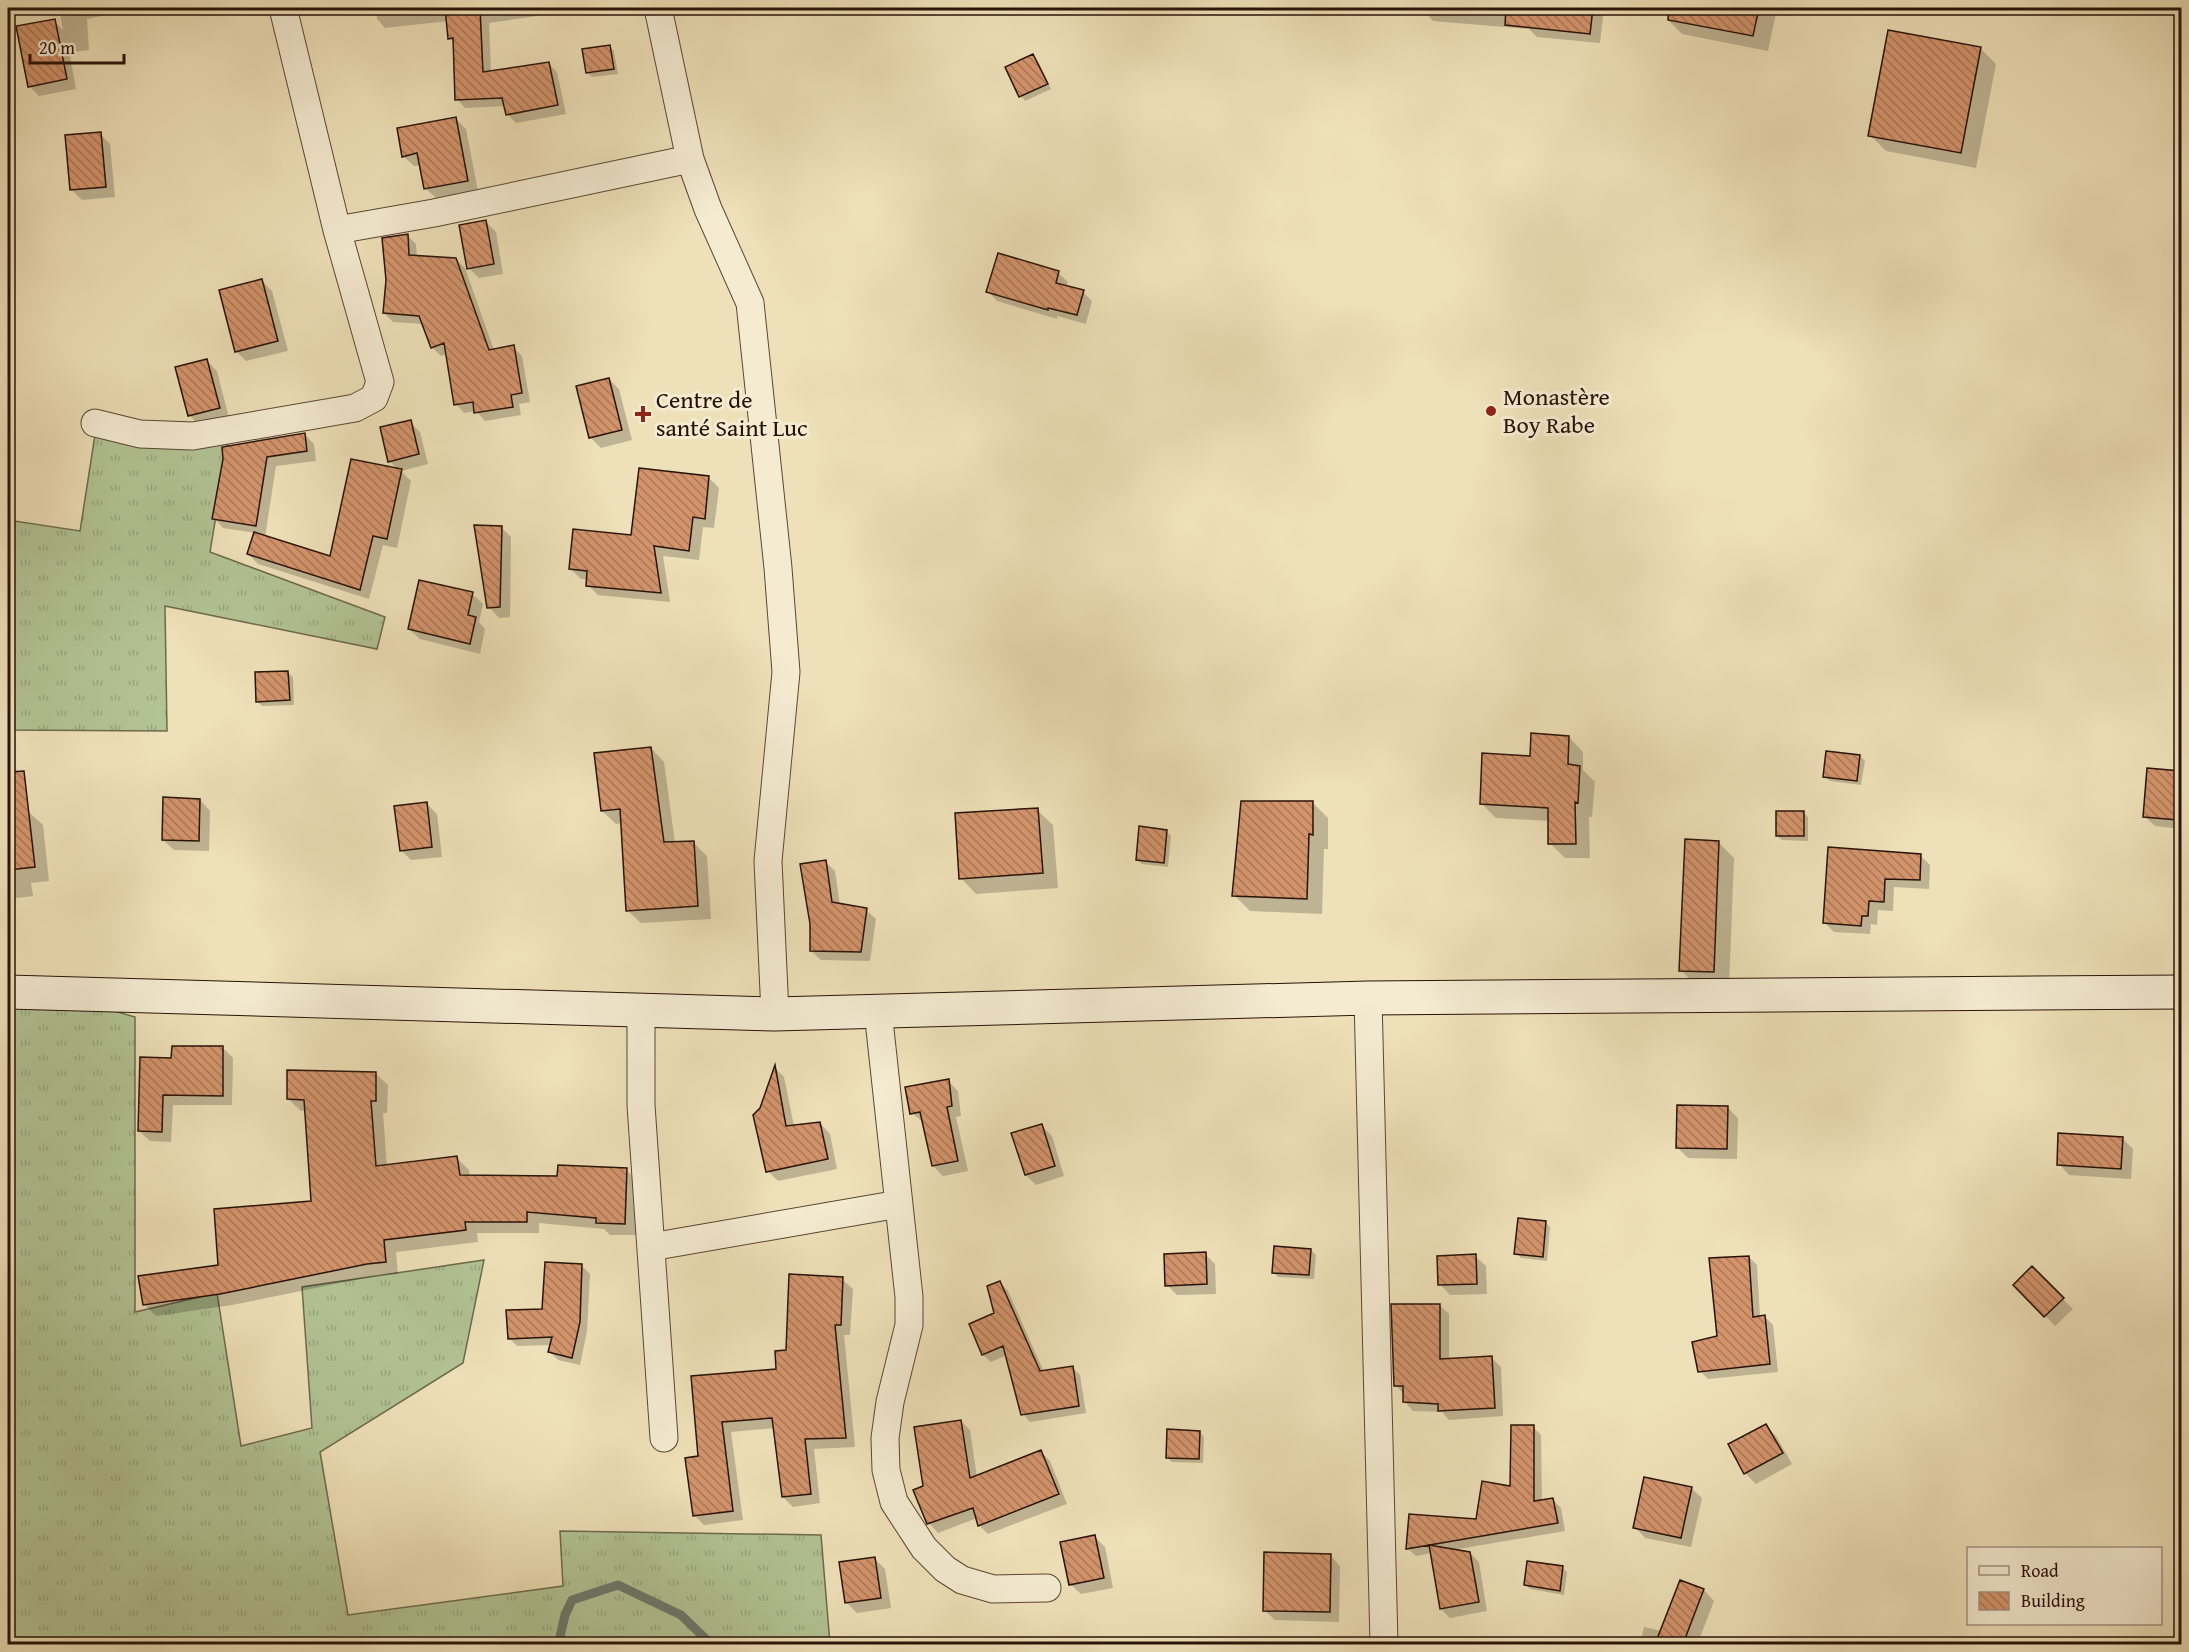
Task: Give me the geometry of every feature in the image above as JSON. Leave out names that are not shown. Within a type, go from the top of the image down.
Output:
[{"type":"main road","points":[[8,993],[775,1014],[1368,998],[2181,992]]},
{"type":"street","points":[[95,423],[141,434],[194,436],[355,408],[374,398],[380,382],[337,230],[283,8]]},
{"type":"street","points":[[658,8],[690,159],[708,209],[750,303],[778,568],[786,672],[768,861],[775,1014]]},
{"type":"street","points":[[337,230],[434,213],[690,159]]},
{"type":"street","points":[[1368,998],[1384,1644]]},
{"type":"street","points":[[641,1010],[641,1105],[664,1438]]},
{"type":"street","points":[[878,1011],[909,1297],[909,1325],[890,1402],[885,1438],[886,1470],[894,1502],[924,1548],[945,1569],[962,1580],[993,1589],[1047,1588]]},
{"type":"street","points":[[651,1247],[899,1204]]},
{"type":"green space","points":[[95,435],[229,437],[210,552],[385,617],[377,649],[165,606],[167,731],[8,730],[8,520],[80,531]]},
{"type":"green space","points":[[8,980],[135,1017],[135,1312],[217,1293],[241,1446],[312,1428],[302,1287],[484,1260],[463,1363],[320,1452],[348,1615],[563,1586],[560,1531],[821,1535],[830,1644],[8,1644]]},
{"type":"building","points":[[445,8],[480,8],[483,72],[549,62],[558,105],[506,115],[502,98],[455,100],[453,38],[448,39]]},
{"type":"building","points":[[1506,8],[1593,8],[1590,34],[1505,25]]},
{"type":"building","points":[[1669,8],[1759,8],[1753,36],[1668,20]]},
{"type":"building","points":[[55,19],[67,79],[28,87],[16,26]]},
{"type":"building","points":[[1888,30],[1981,47],[1961,153],[1868,136]]},
{"type":"building","points":[[610,45],[614,69],[586,73],[582,49]]},
{"type":"building","points":[[1033,54],[1048,84],[1019,97],[1005,67]]},
{"type":"building","points":[[456,117],[468,181],[424,189],[417,153],[402,157],[397,128]]},
{"type":"building","points":[[101,132],[106,187],[70,190],[65,135]]},
{"type":"building","points":[[486,220],[494,264],[467,269],[459,225]]},
{"type":"building","points":[[408,234],[409,255],[456,258],[489,350],[514,345],[522,393],[511,395],[513,407],[474,413],[473,402],[454,405],[444,343],[431,348],[419,316],[383,313],[386,280],[382,238]]},
{"type":"building","points":[[998,253],[1059,271],[1056,283],[1084,290],[1077,315],[1048,308],[1048,310],[986,292]]},
{"type":"building","points":[[262,279],[278,341],[235,352],[219,290]]},
{"type":"building","points":[[207,359],[220,408],[188,416],[175,367]]},
{"type":"building","points":[[609,378],[622,430],[589,438],[576,386]]},
{"type":"building","points":[[411,420],[419,454],[388,462],[380,427]]},
{"type":"building","points":[[305,433],[307,451],[267,457],[256,526],[212,519],[223,459],[222,447]]},
{"type":"building","points":[[351,459],[402,469],[387,539],[373,536],[360,590],[247,554],[254,532],[330,556]]},
{"type":"building","points":[[639,468],[709,476],[705,519],[693,517],[689,551],[654,546],[661,593],[586,586],[587,571],[569,569],[573,529],[631,535]]},
{"type":"building","points":[[474,525],[502,526],[500,607],[487,608]]},
{"type":"building","points":[[419,580],[473,592],[468,615],[476,617],[470,644],[408,629]]},
{"type":"building","points":[[288,671],[290,700],[256,702],[255,672]]},
{"type":"building","points":[[1531,733],[1569,736],[1568,764],[1580,766],[1578,803],[1575,802],[1576,844],[1548,844],[1548,808],[1480,804],[1482,753],[1530,756]]},
{"type":"building","points":[[651,747],[664,842],[694,841],[698,906],[626,911],[620,809],[601,811],[594,753]]},
{"type":"building","points":[[1826,751],[1860,755],[1857,781],[1823,777]]},
{"type":"building","points":[[2147,768],[2181,771],[2178,820],[2143,817]]},
{"type":"building","points":[[24,771],[35,867],[8,870],[8,772]]},
{"type":"building","points":[[163,797],[200,799],[199,841],[162,840]]},
{"type":"building","points":[[1241,801],[1313,801],[1313,835],[1309,834],[1307,899],[1232,896]]},
{"type":"building","points":[[427,802],[432,847],[400,851],[394,806]]},
{"type":"building","points":[[1038,808],[1043,873],[959,879],[955,813]]},
{"type":"building","points":[[1776,811],[1804,811],[1804,836],[1776,836]]},
{"type":"building","points":[[1139,826],[1167,830],[1164,863],[1136,860]]},
{"type":"building","points":[[1685,839],[1719,841],[1714,972],[1679,971]]},
{"type":"building","points":[[1828,847],[1921,854],[1920,880],[1885,879],[1884,902],[1869,901],[1868,916],[1862,916],[1861,926],[1823,923]]},
{"type":"building","points":[[826,860],[832,902],[867,908],[861,952],[810,951],[810,924],[800,864]]},
{"type":"building","points":[[172,1046],[223,1046],[223,1096],[163,1095],[162,1132],[138,1131],[140,1057],[171,1058]]},
{"type":"building","points":[[775,1065],[786,1126],[820,1122],[828,1159],[766,1172],[753,1115],[760,1108]]},
{"type":"building","points":[[287,1070],[376,1072],[376,1101],[371,1101],[376,1166],[457,1156],[460,1175],[557,1176],[558,1165],[627,1168],[625,1224],[596,1223],[596,1218],[527,1212],[527,1222],[465,1222],[466,1230],[384,1240],[386,1262],[220,1294],[143,1305],[138,1276],[218,1265],[214,1209],[311,1201],[304,1100],[287,1099]]},
{"type":"building","points":[[949,1079],[952,1106],[947,1107],[958,1161],[932,1166],[920,1112],[910,1114],[905,1087]]},
{"type":"building","points":[[1677,1105],[1728,1106],[1727,1149],[1676,1148]]},
{"type":"building","points":[[1042,1124],[1055,1166],[1025,1175],[1011,1133]]},
{"type":"building","points":[[2058,1133],[2123,1137],[2121,1169],[2057,1165]]},
{"type":"building","points":[[1518,1218],[1546,1221],[1543,1257],[1514,1254]]},
{"type":"building","points":[[1274,1246],[1311,1249],[1309,1275],[1272,1273]]},
{"type":"building","points":[[1206,1252],[1207,1284],[1165,1286],[1164,1254]]},
{"type":"building","points":[[1476,1254],[1477,1284],[1438,1285],[1437,1256]]},
{"type":"building","points":[[1749,1256],[1753,1317],[1765,1315],[1770,1364],[1698,1372],[1692,1342],[1717,1336],[1709,1258]]},
{"type":"building","points":[[545,1262],[582,1264],[580,1322],[572,1358],[548,1352],[552,1337],[508,1339],[506,1310],[542,1309]]},
{"type":"building","points":[[2032,1266],[2064,1298],[2044,1317],[2013,1285]]},
{"type":"building","points":[[789,1274],[843,1277],[841,1325],[835,1325],[846,1438],[805,1439],[811,1494],[782,1497],[772,1418],[722,1422],[733,1511],[693,1516],[685,1458],[698,1456],[691,1376],[776,1369],[775,1351],[786,1350]]},
{"type":"building","points":[[1000,1281],[1040,1371],[1073,1366],[1079,1406],[1021,1415],[1003,1346],[982,1355],[969,1324],[994,1313],[987,1286]]},
{"type":"building","points":[[1391,1304],[1440,1304],[1440,1359],[1492,1356],[1495,1408],[1438,1411],[1438,1404],[1403,1402],[1403,1386],[1394,1386]]},
{"type":"building","points":[[961,1420],[970,1478],[1041,1450],[1059,1494],[978,1526],[973,1508],[927,1524],[913,1490],[923,1486],[914,1427]]},
{"type":"building","points":[[1766,1424],[1783,1453],[1744,1474],[1728,1444]]},
{"type":"building","points":[[1511,1425],[1534,1425],[1534,1501],[1553,1498],[1558,1523],[1406,1549],[1409,1514],[1476,1519],[1482,1481],[1510,1486]]},
{"type":"building","points":[[1167,1429],[1200,1431],[1199,1459],[1166,1458]]},
{"type":"building","points":[[1644,1477],[1692,1487],[1681,1538],[1633,1528]]},
{"type":"building","points":[[1095,1535],[1104,1578],[1069,1585],[1060,1542]]},
{"type":"building","points":[[1429,1545],[1470,1552],[1479,1602],[1440,1609]]},
{"type":"building","points":[[1264,1552],[1331,1554],[1330,1612],[1263,1611]]},
{"type":"building","points":[[875,1557],[881,1598],[845,1603],[839,1562]]},
{"type":"building","points":[[1527,1561],[1563,1566],[1560,1591],[1524,1585]]},
{"type":"building","points":[[1680,1580],[1704,1589],[1683,1644],[1655,1644]]},
{"type":"waterway","points":[[555,1644],[559,1641],[565,1615],[572,1600],[618,1585],[681,1615],[711,1644]]},
{"type":"place","name":"Monastère Boy Rabe","points":[[1491,411]]},
{"type":"place","name":"Centre de santé Saint Luc","points":[[643,414]]}]
